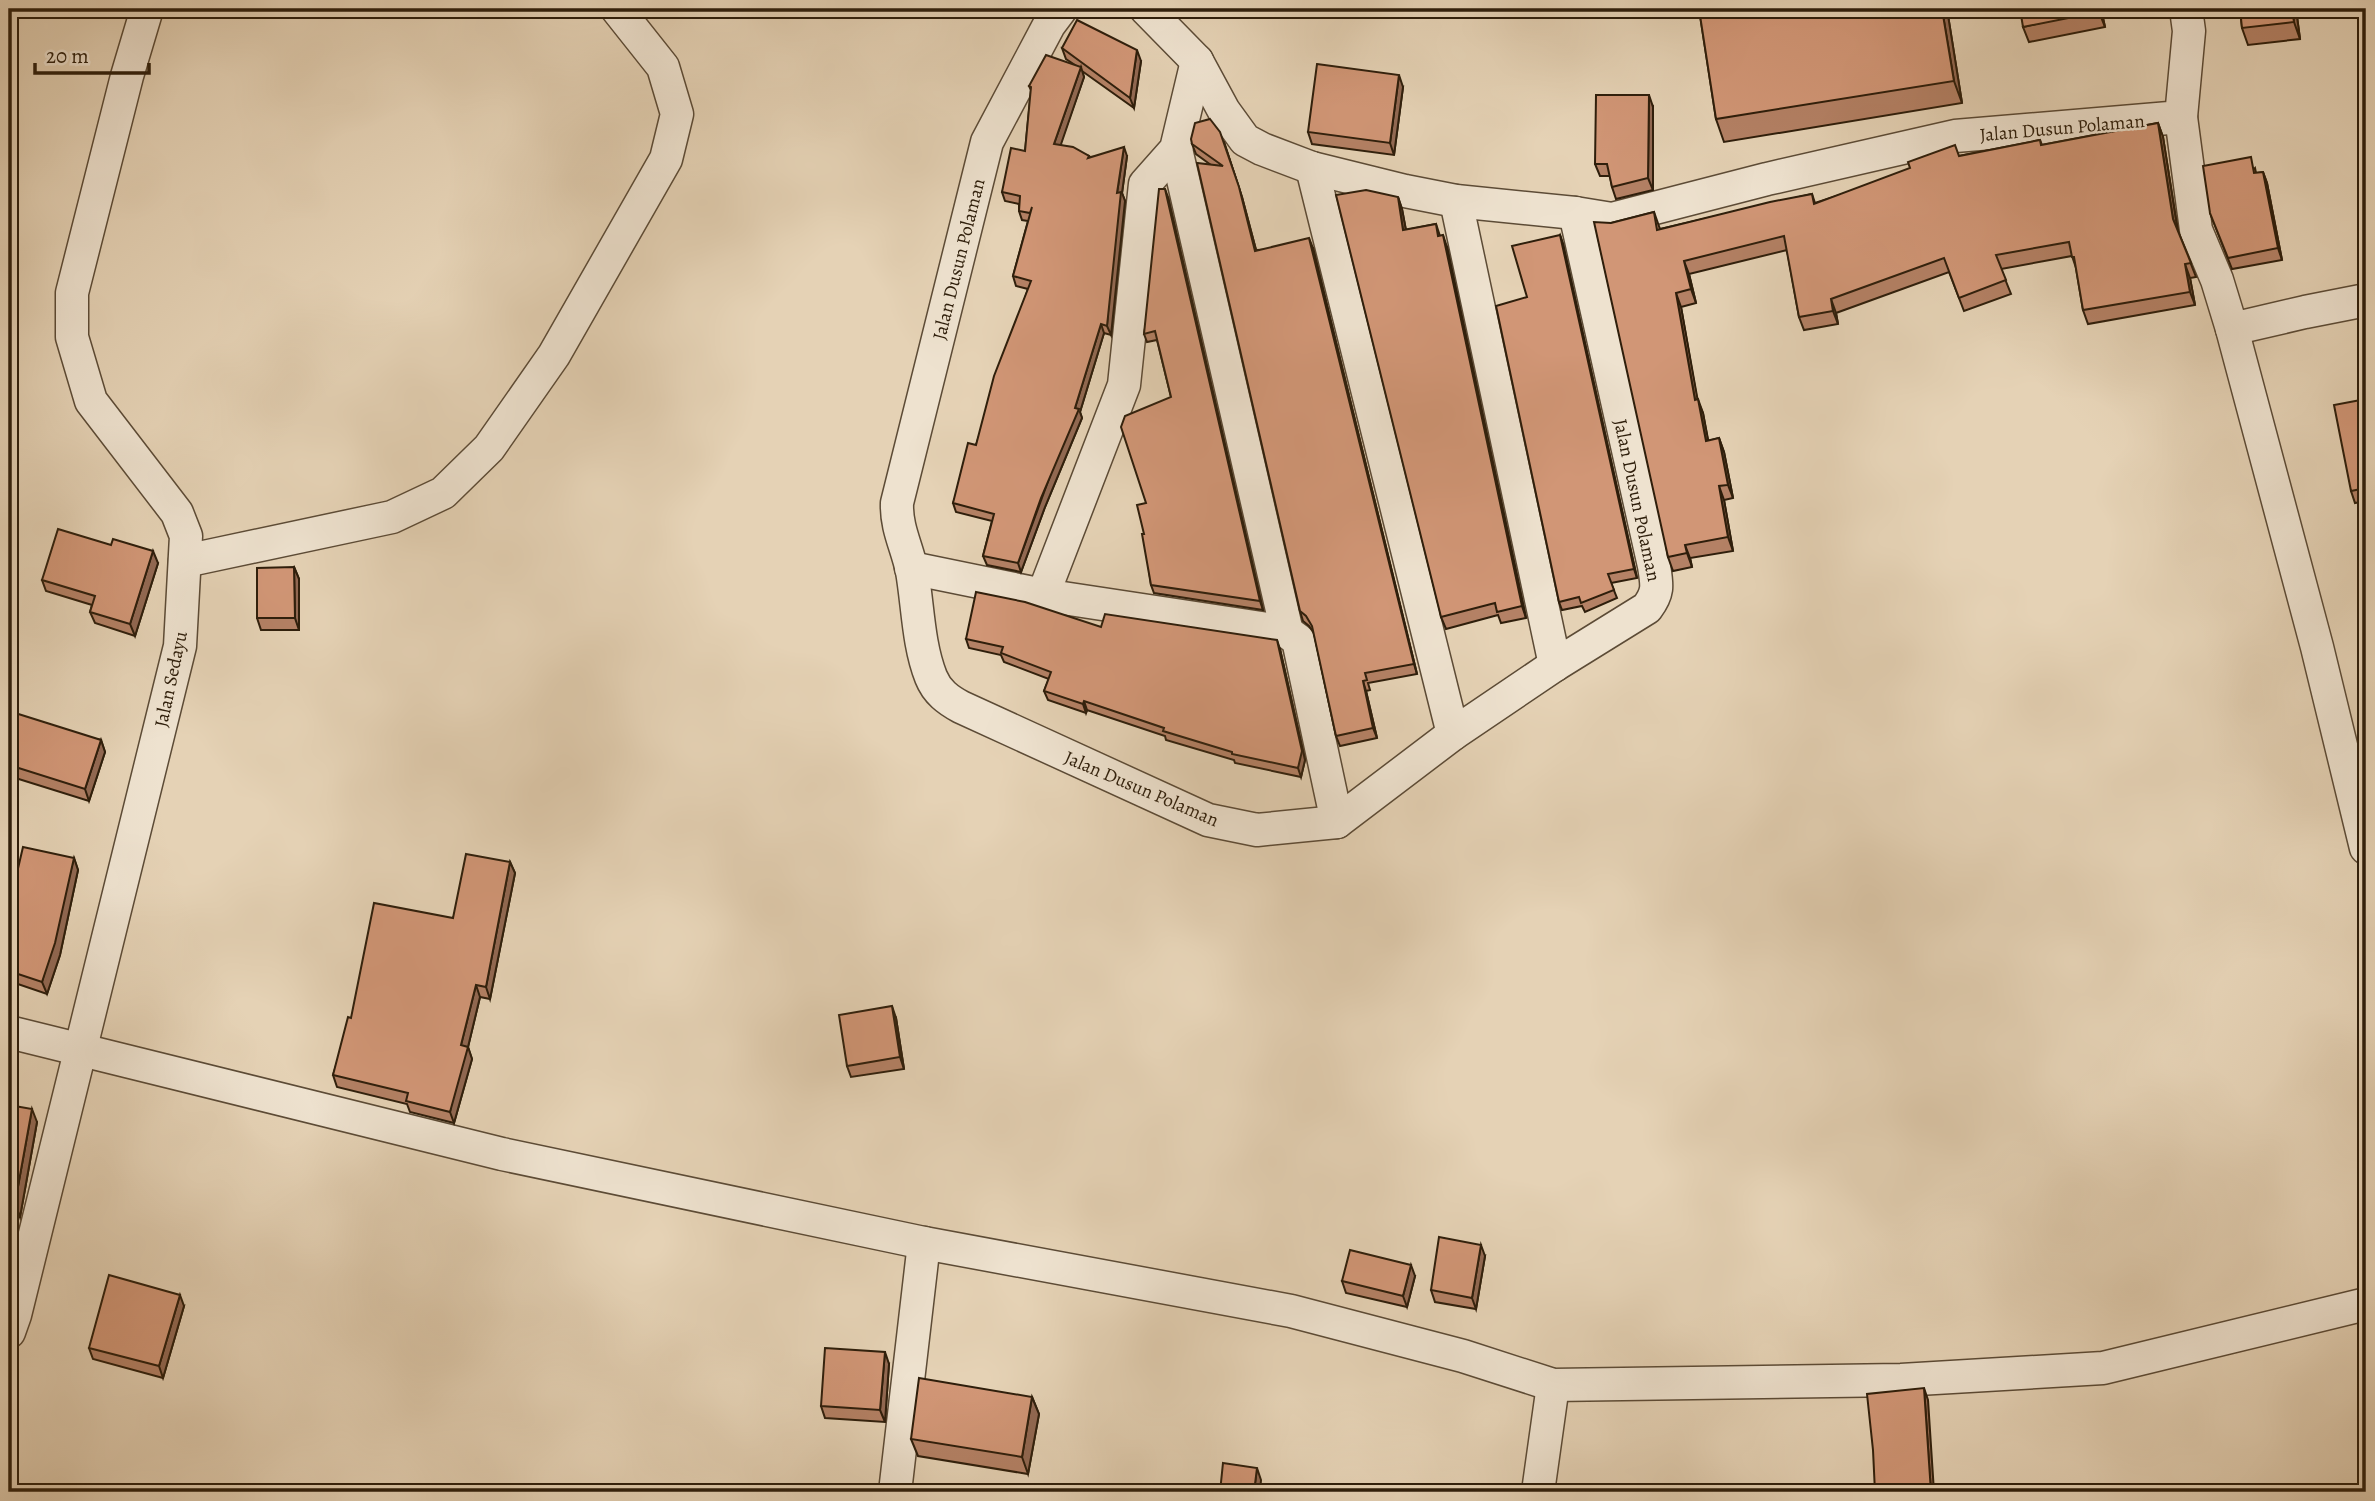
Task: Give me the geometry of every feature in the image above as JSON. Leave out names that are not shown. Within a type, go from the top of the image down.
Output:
[{"type":"street","name":"Jalan Sedayu","points":[[9,1332],[19,1302],[180,646],[186,536],[177,513],[91,401],[72,337],[72,293],[127,76],[148,9]]},
{"type":"street","points":[[185,561],[393,517],[443,493],[489,447],[554,355],[666,159],[677,114],[663,67],[617,9]]},
{"type":"street","name":"Jalan Dusun Polaman","points":[[1061,9],[1049,25],[987,142],[897,503],[899,531],[911,568],[924,654],[932,680],[945,698],[1208,820],[1257,830],[1337,822],[1453,734],[1555,665],[1647,608],[1655,597],[1657,586],[1575,213]]},
{"type":"street","name":"Jalan Dusun Polaman","points":[[1146,9],[1197,61],[1224,111],[1245,140],[1262,149],[1312,168],[1456,201],[1612,219],[1767,179],[1955,136],[2181,117]]},
{"type":"street","points":[[2186,9],[2189,32],[2181,117],[2196,230],[2217,280],[2232,329],[2317,647],[2366,848]]},
{"type":"street","points":[[1197,61],[1176,149],[1287,632]]},
{"type":"street","points":[[1043,595],[1124,385],[1145,184],[1176,149]]},
{"type":"street","points":[[1312,168],[1453,734]]},
{"type":"street","points":[[1456,201],[1555,665]]},
{"type":"street","points":[[2232,329],[2366,300]]},
{"type":"street","points":[[911,568],[1043,595],[1287,632],[1298,640],[1337,822]]},
{"type":"street","points":[[9,1032],[502,1154],[924,1243],[1291,1311],[1462,1356],[1553,1385],[1901,1380],[2103,1368],[2366,1304]]},
{"type":"street","points":[[895,1492],[924,1243]]},
{"type":"street","points":[[1538,1492],[1553,1385]]},
{"type":"building","points":[[1699,9],[1942,9],[1954,81],[1716,119]]},
{"type":"building","points":[[2020,9],[2099,9],[2099,12],[2023,27]]},
{"type":"building","points":[[2240,9],[2292,9],[2294,22],[2242,28]]},
{"type":"building","points":[[1077,20],[1137,50],[1130,98],[1062,48]]},
{"type":"building","points":[[1046,55],[1081,67],[1054,144],[1073,147],[1089,156],[1088,158],[1124,147],[1117,193],[1121,192],[1107,326],[1101,324],[1075,408],[1079,409],[1041,498],[1018,563],[983,556],[994,514],[953,503],[968,443],[976,445],[994,376],[1031,281],[1013,276],[1032,207],[1030,213],[1019,211],[1020,196],[1002,192],[1011,148],[1025,151],[1029,86]]},
{"type":"building","points":[[1317,64],[1399,75],[1390,143],[1308,132]]},
{"type":"building","points":[[1596,95],[1649,95],[1648,178],[1612,187],[1607,164],[1595,164]]},
{"type":"building","points":[[1210,119],[1220,132],[1239,187],[1255,251],[1309,238],[1414,664],[1365,673],[1367,680],[1363,681],[1373,728],[1336,736],[1312,626],[1300,611],[1197,163],[1223,166],[1192,144],[1191,139],[1195,123]]},
{"type":"building","points":[[2158,123],[2173,219],[2191,263],[2185,264],[2190,292],[2083,310],[2069,242],[1996,255],[2006,280],[1959,298],[1944,258],[1831,299],[1833,311],[1799,317],[1784,236],[1684,261],[1691,289],[1676,293],[1695,400],[1698,399],[1706,441],[1719,438],[1728,485],[1719,486],[1728,537],[1685,545],[1687,553],[1668,557],[1594,222],[1611,223],[1654,212],[1657,230],[1812,194],[1814,204],[1910,168],[1908,162],[1955,145],[1959,156],[2040,140],[2041,145]]},
{"type":"building","points":[[2251,157],[2254,173],[2263,172],[2278,248],[2228,258],[2210,213],[2203,166]]},
{"type":"building","points":[[1159,189],[1165,189],[1260,601],[1151,585],[1137,505],[1146,503],[1121,427],[1125,416],[1171,397],[1155,331],[1144,334]]},
{"type":"building","points":[[1366,190],[1398,197],[1403,230],[1436,224],[1438,236],[1443,235],[1522,606],[1497,612],[1495,603],[1441,617],[1336,195]]},
{"type":"building","points":[[1560,235],[1634,569],[1608,574],[1614,590],[1581,603],[1579,597],[1559,602],[1496,306],[1527,297],[1512,246]]},
{"type":"building","points":[[2366,399],[2366,488],[2351,491],[2334,405]]},
{"type":"building","points":[[58,529],[111,545],[113,539],[153,551],[130,624],[90,612],[95,596],[42,580]]},
{"type":"building","points":[[294,567],[295,618],[257,618],[257,568]]},
{"type":"building","points":[[976,592],[1025,602],[1101,627],[1105,614],[1277,640],[1302,751],[1298,768],[1232,754],[1084,701],[1083,704],[1044,691],[1051,672],[1001,653],[1003,647],[966,639]]},
{"type":"building","points":[[12,712],[101,740],[85,789],[9,765],[9,723]]},
{"type":"building","points":[[23,847],[74,858],[55,943],[42,982],[9,971],[9,917],[12,908],[9,907]]},
{"type":"building","points":[[466,854],[510,862],[486,987],[476,985],[461,1045],[468,1047],[450,1112],[406,1101],[408,1093],[333,1075],[348,1017],[351,1018],[374,903],[453,918]]},
{"type":"building","points":[[892,1006],[900,1057],[847,1066],[839,1015]]},
{"type":"building","points":[[9,1105],[32,1109],[15,1203],[9,1202]]},
{"type":"building","points":[[1439,1237],[1481,1245],[1472,1298],[1431,1290]]},
{"type":"building","points":[[1350,1250],[1411,1265],[1403,1296],[1342,1281]]},
{"type":"building","points":[[109,1275],[180,1295],[159,1366],[89,1348]]},
{"type":"building","points":[[825,1348],[885,1352],[880,1410],[821,1406]]},
{"type":"building","points":[[919,1378],[1032,1397],[1022,1457],[911,1439]]},
{"type":"building","points":[[1924,1388],[1931,1492],[1875,1492],[1867,1394]]},
{"type":"building","points":[[1223,1463],[1257,1468],[1254,1492],[1220,1492]]}]
